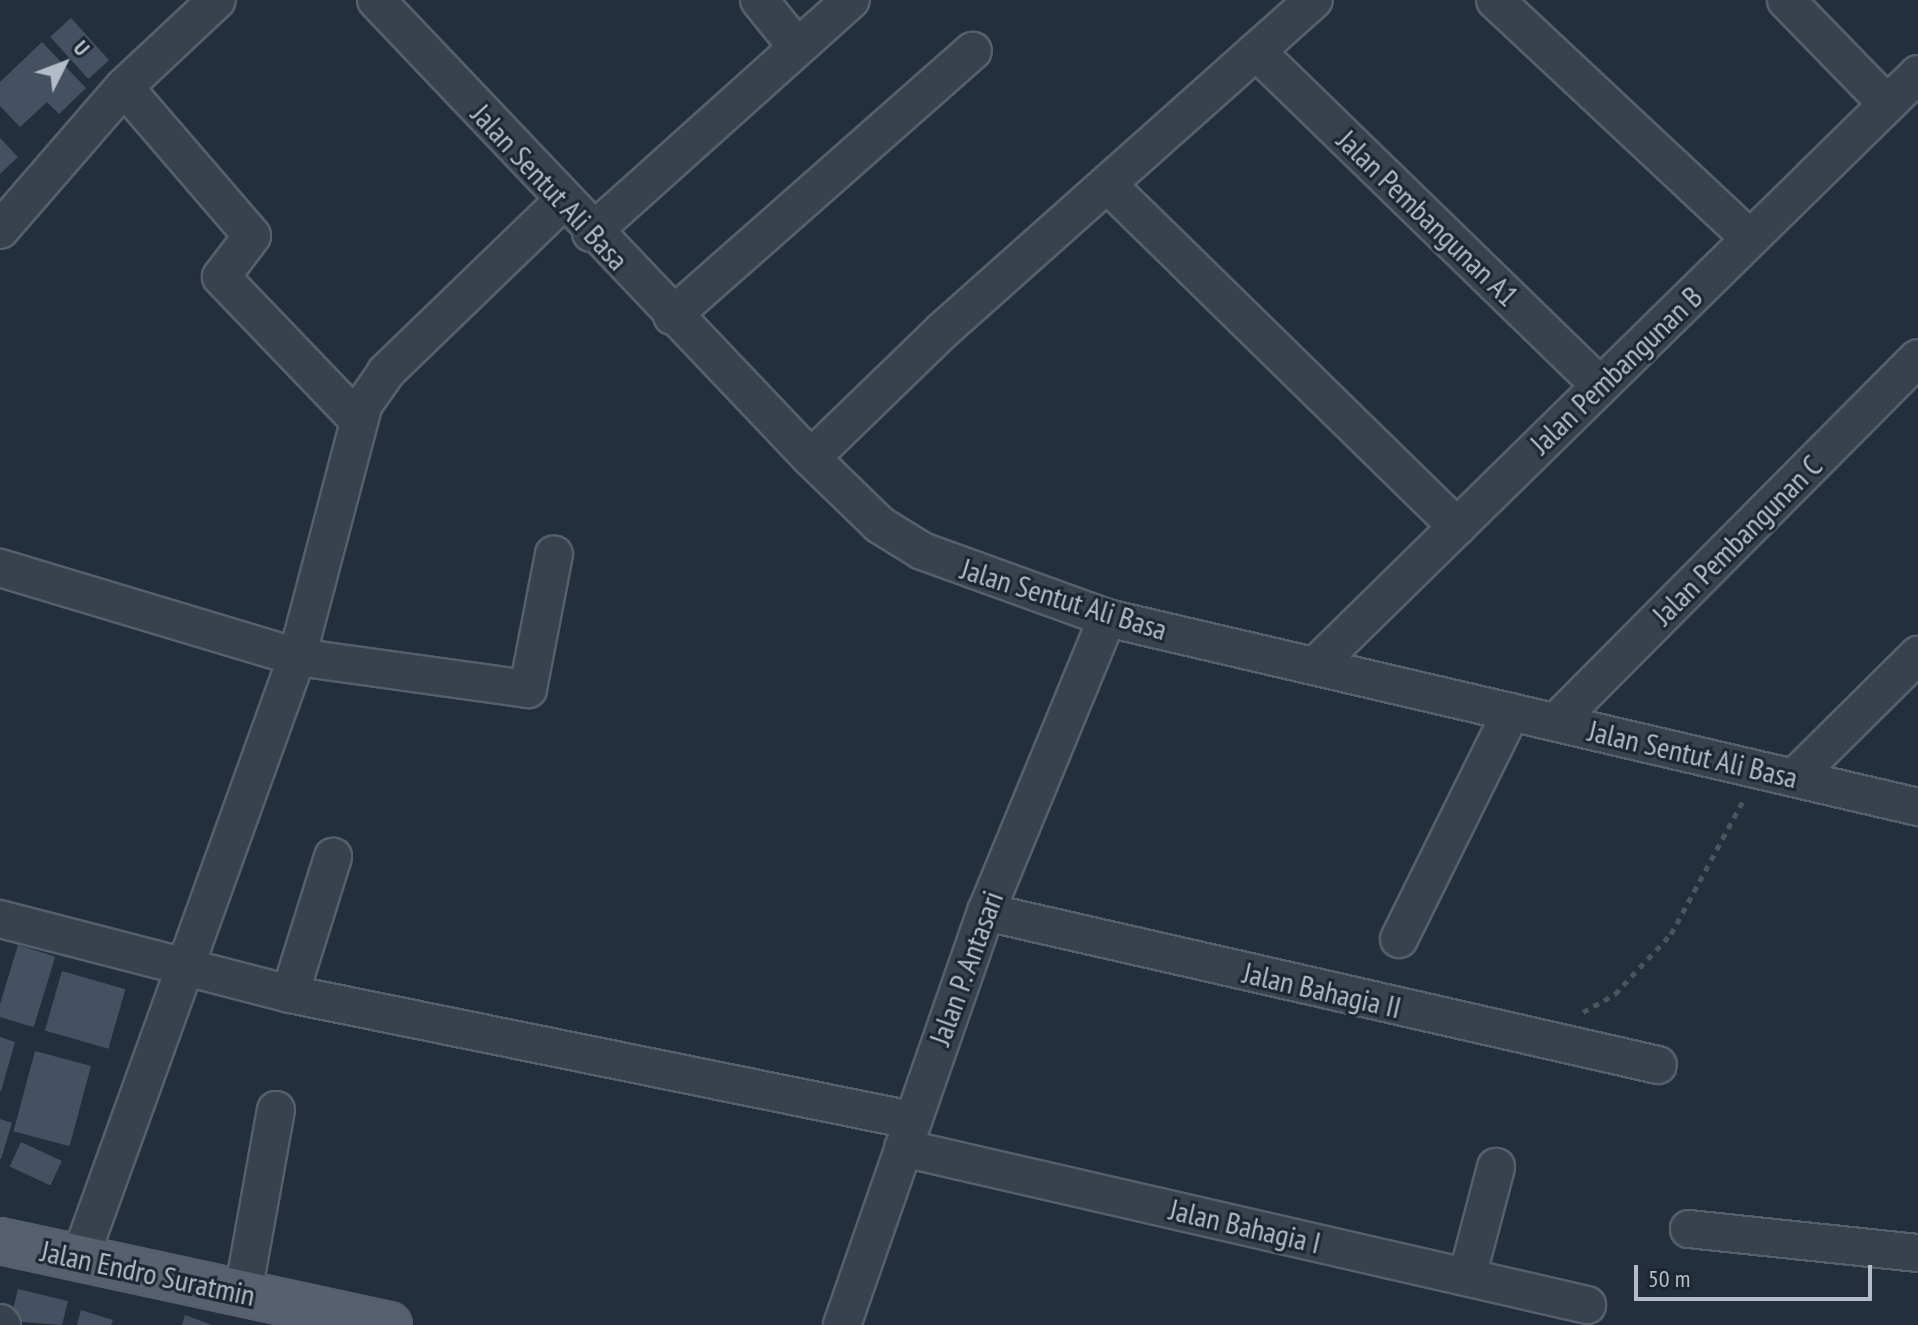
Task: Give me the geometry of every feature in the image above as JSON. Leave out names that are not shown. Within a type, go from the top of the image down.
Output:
[{"type":"main road","name":"Jalan Endro Suratmin","points":[[0,1241],[389,1325]]},
{"type":"street","points":[[0,230],[124,87],[217,0]]},
{"type":"street","name":"Jalan Sentut Ali Basa","points":[[376,0],[591,233],[811,458],[880,525],[922,551],[1107,618],[1918,807]]},
{"type":"street","points":[[759,0],[797,47]]},
{"type":"street","points":[[591,233],[851,0]]},
{"type":"street","points":[[1495,0],[1750,239]]},
{"type":"street","points":[[1786,0],[1887,104]]},
{"type":"street","points":[[811,458],[1310,1]]},
{"type":"street","points":[[672,316],[973,51]]},
{"type":"street","name":"Jalan Pembangunan A1","points":[[1256,51],[1600,386]]},
{"type":"street","name":"Jalan Pembangunan B","points":[[1315,666],[1918,74]]},
{"type":"street","points":[[124,87],[252,236],[221,277],[358,420]]},
{"type":"street","points":[[1107,184],[1457,527]]},
{"type":"street","points":[[80,1258],[189,970],[297,657],[358,420],[386,372],[562,202]]},
{"type":"street","name":"Jalan Pembangunan C","points":[[1556,722],[1918,358]]},
{"type":"street","points":[[0,568],[297,657],[528,689],[554,554]]},
{"type":"street","name":"Jalan P. Antasari","points":[[842,1325],[986,912],[1107,618]]},
{"type":"street","points":[[1777,774],[1918,655]]},
{"type":"street","points":[[1399,939],[1511,712]]},
{"type":"street","points":[[290,994],[333,857]]},
{"type":"street","name":"Jalan Bahagia II","points":[[986,912],[1658,1065]]},
{"type":"street","name":"Jalan Bahagia I","points":[[0,919],[290,994],[907,1134],[1587,1305]]},
{"type":"street","points":[[243,1293],[276,1110]]},
{"type":"street","points":[[1467,1277],[1496,1167]]},
{"type":"street","points":[[1689,1229],[1918,1253]]},
{"type":"path","points":[[1541,1037],[1615,994],[1671,934],[1777,774]]},
{"type":"building","points":[[71,18],[109,60],[88,79],[50,37]]},
{"type":"building","points":[[42,42],[86,88],[59,114],[47,102],[20,127],[0,106],[0,82]]},
{"type":"building","points":[[0,138],[18,157],[0,174]]},
{"type":"building","points":[[18,945],[55,956],[34,1027],[0,1017],[0,1004]]},
{"type":"building","points":[[62,971],[125,989],[108,1049],[45,1031]]},
{"type":"building","points":[[0,1037],[15,1042],[1,1091],[0,1091]]},
{"type":"building","points":[[35,1051],[91,1066],[70,1146],[14,1131]]},
{"type":"building","points":[[0,1119],[12,1123],[1,1159],[0,1159]]},
{"type":"building","points":[[21,1142],[62,1161],[50,1185],[10,1166]]},
{"type":"building","points":[[18,1289],[68,1301],[62,1325],[10,1321]]},
{"type":"building","points":[[81,1310],[113,1320],[111,1325],[77,1325]]},
{"type":"building","points":[[185,1315],[212,1325],[182,1325]]}]
